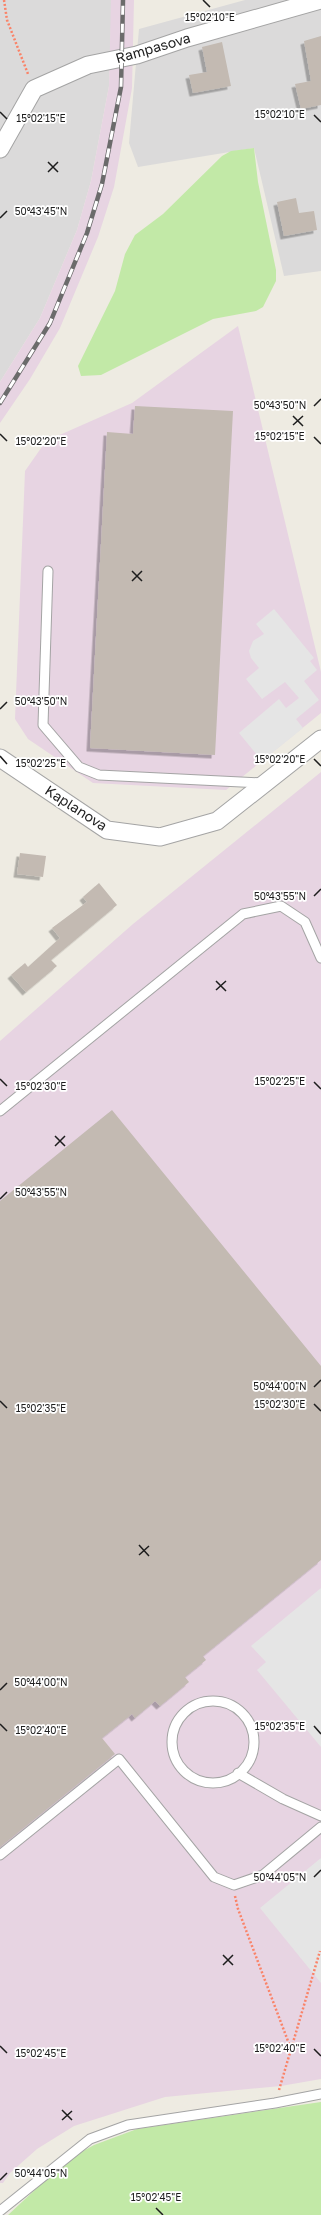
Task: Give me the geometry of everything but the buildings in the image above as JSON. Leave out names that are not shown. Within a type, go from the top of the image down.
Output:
[{"type":"street","name":"Rampasova","points":[[34,89],[88,65],[137,55],[187,38],[321,0]]},
{"type":"street","points":[[0,149],[34,89]]},
{"type":"street","name":"Kaplanova","points":[[0,758],[107,830],[160,838],[217,820],[321,739]]},
{"type":"lane","points":[[48,571],[42,725],[79,767],[98,775],[264,784]]},
{"type":"lane","points":[[0,1111],[243,914],[281,906],[305,922],[321,958]]},
{"type":"lane","points":[[214,1701],[229,1704],[241,1712],[252,1729],[253,1748],[245,1766],[238,1773],[226,1780],[211,1783],[193,1778],[178,1764],[173,1751],[172,1736],[175,1726],[186,1710],[195,1705],[214,1701]]},
{"type":"lane","points":[[0,1855],[119,1760],[214,1877],[234,1885],[263,1875],[321,1827]]},
{"type":"lane","points":[[238,1773],[283,1799],[321,1816]]},
{"type":"lane","points":[[0,2211],[90,2139],[128,2125],[275,2103],[321,2094]]},
{"type":"path","points":[[4,0],[7,20],[34,89]]},
{"type":"path","points":[[234,1885],[238,1909],[291,2049]]},
{"type":"path","points":[[275,2103],[320,1951]]},
{"type":"shaded area","points":[[0,0],[111,0],[111,25],[109,86],[91,181],[77,230],[40,318],[0,382]]},
{"type":"shaded area","points":[[111,0],[134,0],[132,88],[114,187],[98,237],[60,328],[30,379],[0,423],[0,382],[40,318],[77,230],[91,181],[109,86]]},
{"type":"shaded area","points":[[245,0],[321,0],[321,271],[284,276],[254,148],[138,167],[129,143],[139,29]]},
{"type":"shaded area","points":[[238,326],[321,672],[321,713],[226,790],[93,783],[28,739],[15,719],[25,471],[46,441],[132,403]]},
{"type":"shaded area","points":[[274,609],[314,658],[310,661],[317,670],[304,681],[319,700],[296,719],[303,728],[262,761],[239,733],[279,699],[286,708],[299,698],[285,682],[262,699],[246,679],[259,668],[251,658],[249,651],[253,641],[264,634],[256,624]]},
{"type":"shaded area","points":[[321,772],[321,2079],[281,2086],[165,2097],[74,2126],[37,2149],[10,2173],[3,2183],[0,2183],[0,1041],[133,924]]},
{"type":"shaded area","points":[[321,1588],[321,1747],[257,1670],[266,1662],[251,1646]]},
{"type":"shaded area","points":[[321,1858],[321,1983],[260,1908]]},
{"type":"green space","points":[[254,148],[258,182],[276,270],[276,281],[263,307],[256,311],[213,319],[101,375],[81,376],[78,366],[115,291],[125,254],[135,235],[163,214],[222,156],[231,151]]},
{"type":"green space","points":[[321,2102],[321,2215],[8,2215],[67,2160],[94,2145],[137,2129]]},
{"type":"railway","points":[[0,403],[50,323],[87,233],[102,184],[121,87],[123,0]]}]
